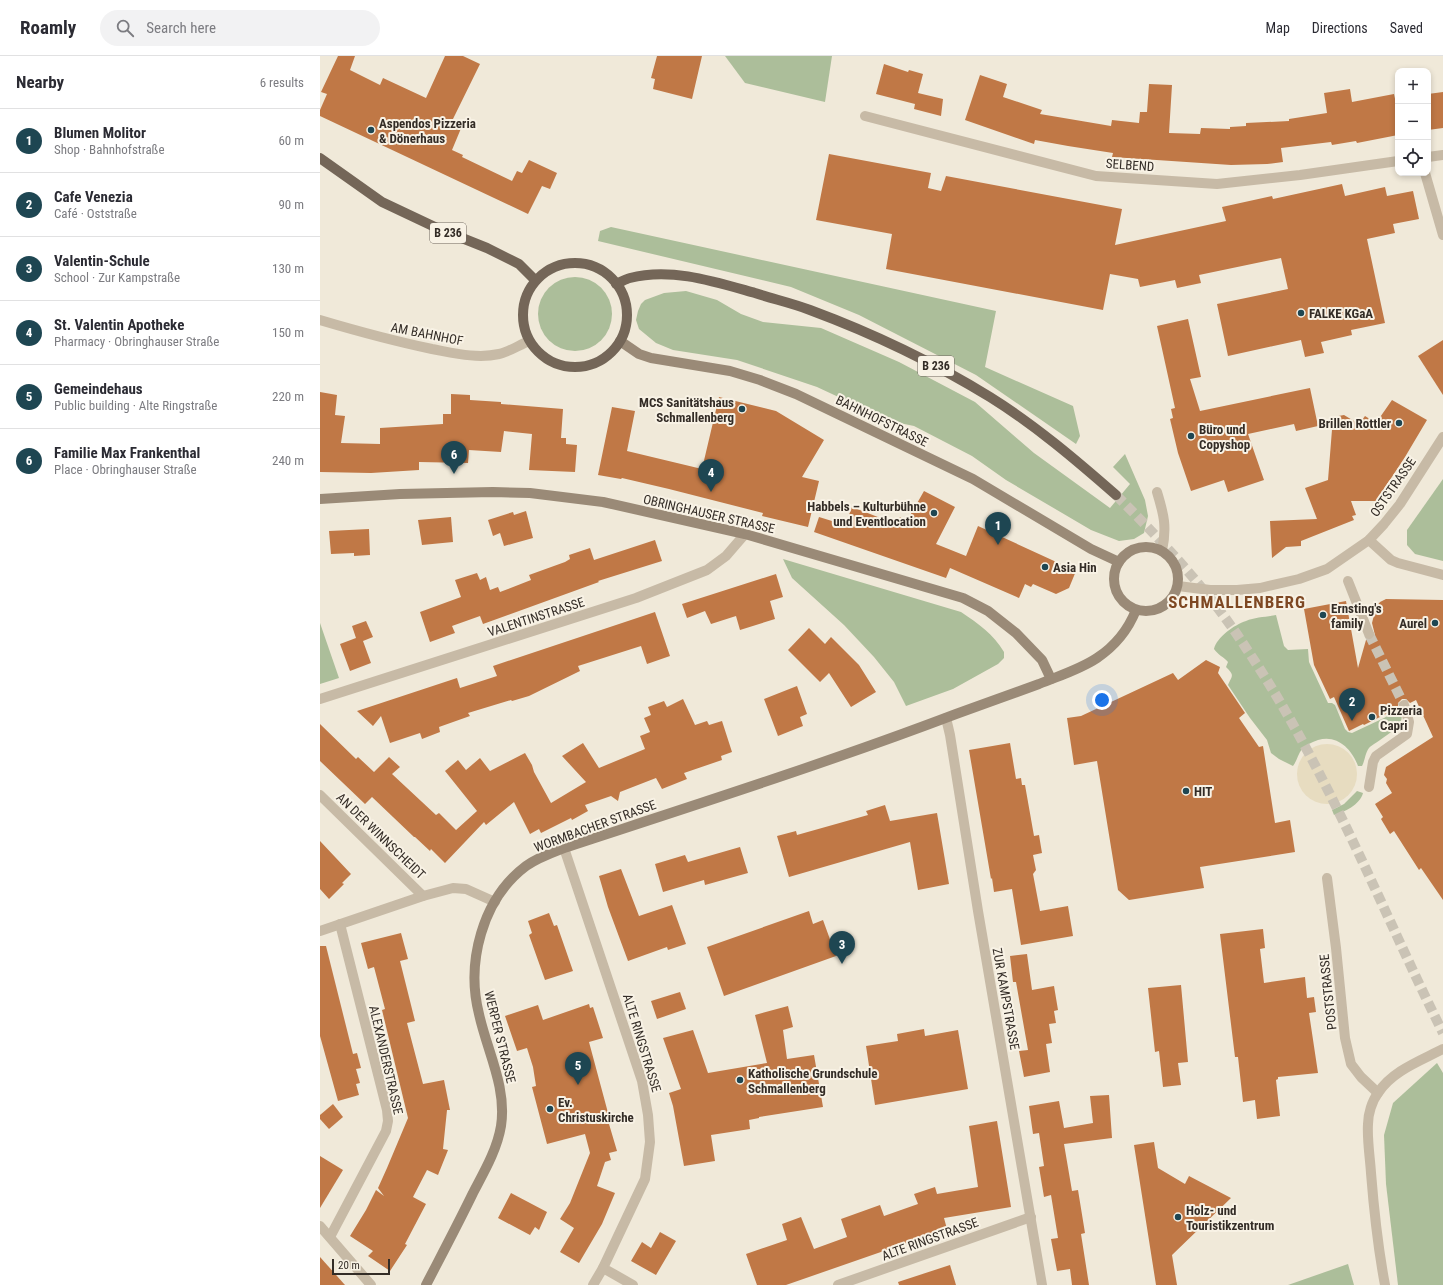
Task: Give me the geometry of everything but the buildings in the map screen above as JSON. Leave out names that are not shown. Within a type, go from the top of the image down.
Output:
[{"type":"main road","name":"B 236","points":[[320,158],[382,202],[437,228],[487,248],[519,264],[536,280]]},
{"type":"main road","points":[[576,263],[591,266],[605,273],[616,284],[623,298],[626,314],[626,326],[620,341],[611,352],[598,361],[581,366],[569,366],[550,362],[536,351],[529,341],[524,324],[523,309],[527,294],[536,280],[547,270],[561,264],[576,263]]},
{"type":"main road","name":"B 236","points":[[616,284],[630,278],[642,276],[663,274],[689,276],[728,285],[808,310],[865,332],[915,355],[990,397],[1054,442],[1116,495]]},
{"type":"main road","name":"BAHNHOFSTRASSE","points":[[620,341],[639,354],[651,358],[730,371],[760,380],[796,394],[973,479],[1091,549],[1119,562]]},
{"type":"main road","name":"OBRINGHAUSER STRASSE","points":[[320,500],[400,494],[493,492],[530,493],[603,502],[744,534],[964,598],[988,611],[1016,633],[1042,660],[1051,679]]},
{"type":"main road","points":[[1139,548],[1153,548],[1162,551],[1176,566],[1178,586],[1174,597],[1166,605],[1156,610],[1145,612],[1136,610],[1123,602],[1115,589],[1115,570],[1119,562],[1126,554],[1139,548]]},
{"type":"main road","name":"WORMBACHER STRASSE","points":[[495,902],[509,881],[527,866],[564,848],[895,737],[1081,667],[1097,658],[1121,637],[1131,622],[1136,610]]},
{"type":"main road","name":"WERPER STRASSE","points":[[426,1285],[485,1169],[497,1142],[501,1126],[499,1088],[495,1067],[479,1014],[474,990],[478,944],[485,923],[495,902]]},
{"type":"street","name":"SELBEND","points":[[865,116],[1096,176],[1218,184],[1300,175],[1395,161]]},
{"type":"street","points":[[1431,157],[1443,155]]},
{"type":"street","points":[[1426,176],[1443,235]]},
{"type":"street","name":"AM BAHNHOF","points":[[320,320],[376,336],[460,354],[487,356],[498,354],[529,341]]},
{"type":"street","name":"OSTSTRASSE","points":[[1178,586],[1210,590],[1260,588],[1293,581],[1326,569],[1368,540],[1400,504],[1443,437]]},
{"type":"street","points":[[1158,492],[1164,519],[1165,538],[1162,551]]},
{"type":"street","name":"VALENTINSTRASSE","points":[[320,699],[547,627],[650,592],[707,570],[726,556],[744,534]]},
{"type":"street","points":[[1368,540],[1391,560],[1443,575]]},
{"type":"street","points":[[1348,581],[1369,634]]},
{"type":"street","points":[[1369,787],[1373,762],[1376,756],[1408,734],[1410,722],[1404,705]]},
{"type":"street","name":"ZUR KAMPSTRASSE","points":[[946,718],[1042,1285]]},
{"type":"street","name":"AN DER WINNSCHEIDT","points":[[320,795],[423,896]]},
{"type":"street","name":"ALTE RINGSTRASSE","points":[[564,848],[642,1081],[648,1115],[650,1142],[645,1179],[603,1268],[593,1285]]},
{"type":"street","name":"POSTSTRASSE","points":[[1326,878],[1334,924],[1345,1038],[1351,1064],[1361,1077],[1378,1093]]},
{"type":"street","points":[[320,931],[423,896],[453,888],[460,888],[474,892],[495,902]]},
{"type":"street","name":"ALEXANDERSTRASSE","points":[[330,1237],[386,1131],[388,1121],[387,1110],[340,924]]},
{"type":"street","points":[[1385,1285],[1376,1231],[1368,1124],[1371,1106],[1378,1093],[1388,1080],[1401,1071],[1443,1050]]},
{"type":"street","name":"ALTE RINGSTRASSE","points":[[838,1285],[1031,1216]]},
{"type":"street","points":[[320,1226],[371,1285]]},
{"type":"street","points":[[603,1268],[633,1285]]},
{"type":"green space","points":[[725,56],[832,56],[825,102],[745,83]]},
{"type":"green space","points":[[611,227],[996,311],[985,367],[1073,406],[1080,436],[1076,444],[976,375],[859,315],[791,287],[598,241],[600,231]]},
{"type":"green space","points":[[575,277],[596,283],[606,293],[612,314],[606,335],[596,345],[575,351],[554,345],[544,335],[538,314],[544,293],[554,283]]},
{"type":"green space","points":[[686,291],[717,300],[741,314],[763,322],[821,328],[899,362],[975,402],[1034,453],[1110,508],[1130,484],[1113,467],[1125,454],[1145,500],[1148,516],[1144,533],[1134,539],[1119,541],[1091,530],[1006,480],[972,456],[914,426],[890,421],[817,387],[737,360],[673,350],[656,343],[639,329],[636,320],[641,304],[645,300],[664,293]]},
{"type":"green space","points":[[1443,479],[1443,561],[1415,554],[1407,545],[1407,530]]},
{"type":"green space","points":[[783,559],[961,612],[980,625],[990,635],[1004,652],[1004,658],[998,664],[953,689],[906,706],[894,682],[874,657],[844,625],[792,578]]},
{"type":"green space","points":[[1276,615],[1284,646],[1288,650],[1308,649],[1309,662],[1328,703],[1335,705],[1345,729],[1348,732],[1352,733],[1384,718],[1397,710],[1401,715],[1401,720],[1398,725],[1369,748],[1362,766],[1358,766],[1352,754],[1343,744],[1331,739],[1318,740],[1305,746],[1293,766],[1279,759],[1271,753],[1267,740],[1228,685],[1232,674],[1226,667],[1228,662],[1214,649],[1219,640],[1231,628],[1241,623],[1253,619]]},
{"type":"green space","points":[[320,623],[339,678],[320,684]]},
{"type":"green space","points":[[1357,791],[1363,793],[1359,801],[1347,810],[1334,815],[1332,810],[1344,804]]},
{"type":"green space","points":[[1437,1063],[1443,1073],[1443,1285],[1398,1285],[1386,1184],[1384,1135],[1393,1103]]},
{"type":"green space","points":[[1348,1264],[1354,1285],[1288,1285]]},
{"type":"shaded area","points":[[1321,744],[1333,744],[1344,749],[1352,757],[1357,768],[1355,786],[1344,799],[1333,804],[1321,804],[1310,799],[1302,791],[1297,780],[1297,768],[1302,757],[1310,749]]},
{"type":"tunnel","points":[[1116,495],[1168,549],[1217,607],[1232,627],[1275,694],[1302,741],[1351,837],[1443,1033]]},
{"type":"tunnel","points":[[1369,634],[1404,705]]},
{"type":"place","name":"Aspendos Pizzeria & Dönerhaus","points":[[371,130]]},
{"type":"place","name":"FALKE KGaA","points":[[1301,313]]},
{"type":"place","name":"MCS Sanitätshaus Schmallenberg","points":[[742,409]]},
{"type":"place","name":"Brillen Rottler","points":[[1399,423]]},
{"type":"place","name":"Büro und Copyshop","points":[[1191,436]]},
{"type":"place","name":"Familie Max Frankenthal","points":[[454,474]]},
{"type":"place","name":"St. Valentin Apotheke","points":[[711,492]]},
{"type":"place","name":"Habbels – Kulturbühne und Eventlocation","points":[[934,513]]},
{"type":"place","name":"Blumen Molitor","points":[[998,545]]},
{"type":"place","name":"Asia Hin","points":[[1045,567]]},
{"type":"place","name":"Ernsting's family","points":[[1323,615]]},
{"type":"place","name":"Aurel","points":[[1435,623]]},
{"type":"place","name":"Pizzeria Capri","points":[[1372,717]]},
{"type":"place","name":"Cafe Venezia","points":[[1352,721]]},
{"type":"place","name":"HIT","points":[[1186,791]]},
{"type":"place","name":"Valentin-Schule","points":[[842,964]]},
{"type":"place","name":"Katholische Grundschule Schmallenberg","points":[[740,1080]]},
{"type":"place","name":"Gemeindehaus","points":[[578,1085]]},
{"type":"place","name":"Ev. Christuskirche","points":[[550,1109]]},
{"type":"place","name":"Holz- und Touristikzentrum","points":[[1178,1217]]},
{"type":"district","name":"SCHMALLENBERG","points":[[1237,602]]}]
